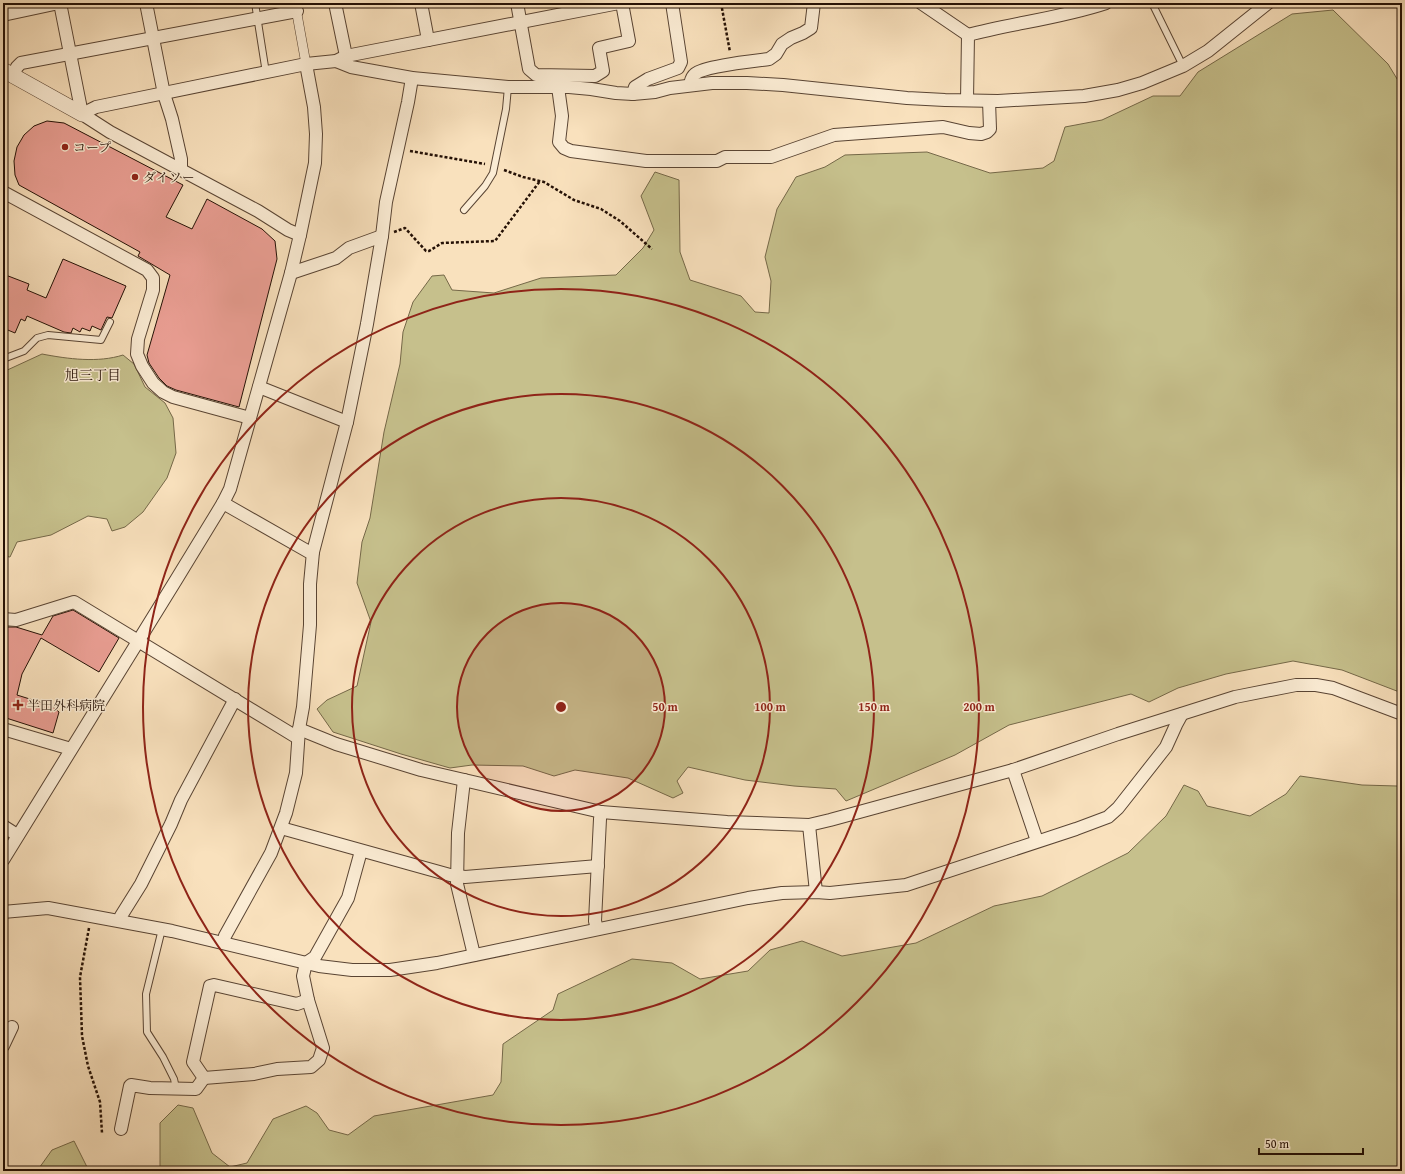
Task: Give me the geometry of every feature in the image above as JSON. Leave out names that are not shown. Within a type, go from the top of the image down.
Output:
[{"type":"street","points":[[3,15],[60,3],[82,114]]},
{"type":"street","points":[[146,3],[164,94],[172,119],[182,170]]},
{"type":"street","points":[[335,3],[341,58],[351,67],[412,78],[508,87],[558,87],[633,94],[712,83],[747,83],[783,85],[907,98],[967,100],[1084,96],[1142,83],[1183,66],[1208,51],[1268,3]]},
{"type":"street","points":[[421,3],[428,40]]},
{"type":"street","points":[[517,3],[529,69],[536,75],[595,76],[603,71],[599,48],[629,40],[622,3]]},
{"type":"street","points":[[82,114],[96,108],[306,64],[619,3]]},
{"type":"street","points":[[633,94],[635,87],[648,79],[678,68],[681,62],[672,3]]},
{"type":"street","points":[[690,86],[691,78],[696,73],[733,64],[769,59],[776,54],[782,44],[811,28],[814,3]]},
{"type":"street","points":[[921,3],[968,34],[1088,9],[1106,3]]},
{"type":"street","points":[[3,860],[223,503],[230,489],[291,273],[315,163],[316,134],[314,107],[296,7],[258,18],[21,63],[8,72]]},
{"type":"street","points":[[967,100],[968,34]]},
{"type":"street","points":[[8,72],[82,114],[110,132],[258,211],[288,230],[300,235]]},
{"type":"street","points":[[223,943],[225,936],[271,853],[286,813],[296,773],[298,733],[303,707],[310,625],[312,552],[347,422],[367,324],[382,236],[386,202],[412,78]]},
{"type":"street","points":[[558,87],[562,116],[559,142],[564,148],[571,151],[646,160],[717,161],[725,157],[771,157],[834,135],[943,127],[981,134],[990,129],[989,100]]},
{"type":"street","points":[[3,192],[147,270],[153,278],[153,290],[138,339],[137,354],[148,377],[163,392],[173,397],[250,418]]},
{"type":"street","points":[[291,273],[336,258],[349,248],[382,236]]},
{"type":"street","points":[[259,387],[347,422]]},
{"type":"street","points":[[223,503],[309,552],[312,552]]},
{"type":"street","points":[[3,618],[16,620],[74,602],[235,699],[298,733],[421,770],[601,812],[727,822],[809,825],[830,820],[1013,770],[1118,734],[1235,697],[1296,685],[1316,685],[1333,688],[1402,714]]},
{"type":"street","points":[[120,921],[120,916],[141,884],[171,824],[181,800],[235,699]]},
{"type":"street","points":[[3,912],[48,908],[162,929],[319,966],[352,970],[390,970],[417,967],[748,898],[782,893],[830,893],[906,885],[1108,817],[1118,808],[1166,747],[1182,714]]},
{"type":"street","points":[[3,729],[71,749]]},
{"type":"street","points":[[1013,770],[1037,841]]},
{"type":"street","points":[[464,780],[458,833],[457,884],[474,955]]},
{"type":"street","points":[[597,929],[595,921],[601,812]]},
{"type":"street","points":[[809,825],[816,892]]},
{"type":"street","points":[[3,826],[17,835]]},
{"type":"street","points":[[281,828],[361,851],[465,877],[598,866]]},
{"type":"street","points":[[121,1129],[131,1085],[150,1088],[196,1089],[204,1078],[254,1074],[277,1069],[311,1066],[319,1060],[323,1048],[308,1000],[303,976],[306,963],[315,957],[348,898],[361,851]]},
{"type":"street","points":[[204,1078],[193,1062],[210,986],[214,985],[298,1004],[308,1000]]},
{"type":"street","points":[[3,1046],[12,1027]]},
{"type":"lane","points":[[255,3],[266,73]]},
{"type":"lane","points":[[1152,3],[1183,66]]},
{"type":"lane","points":[[464,210],[486,186],[493,173],[506,109],[508,87]]},
{"type":"lane","points":[[3,359],[24,351],[37,338],[48,335],[101,340],[110,322]]},
{"type":"lane","points":[[162,929],[146,994],[147,1032],[163,1057],[174,1079],[176,1088]]},
{"type":"path","points":[[721,3],[733,64]]},
{"type":"path","points":[[397,149],[494,166],[523,177],[544,182],[574,200],[601,209],[620,222],[652,249]]},
{"type":"path","points":[[382,236],[405,228],[426,251],[442,243],[495,241],[540,181]]},
{"type":"path","points":[[91,916],[85,957],[80,977],[82,1036],[88,1066],[100,1102],[102,1132]]},
{"type":"shaded area","points":[[1333,10],[1388,64],[1402,87],[1402,693],[1342,670],[1293,661],[1226,674],[1178,688],[1149,702],[1131,694],[1009,725],[955,755],[846,801],[836,789],[745,780],[688,767],[677,781],[683,793],[673,798],[628,778],[575,770],[554,776],[523,766],[472,765],[450,768],[333,732],[317,709],[327,700],[357,686],[371,622],[357,583],[362,542],[370,518],[384,432],[400,364],[403,332],[413,302],[432,276],[444,275],[452,290],[494,293],[541,278],[616,275],[643,248],[654,230],[641,196],[655,172],[679,180],[680,252],[690,280],[741,296],[755,312],[769,313],[771,281],[765,257],[777,209],[796,177],[825,167],[845,155],[927,152],[990,173],[1043,168],[1054,161],[1065,127],[1102,120],[1153,96],[1180,96],[1198,72],[1292,14]]},
{"type":"shaded area","points":[[42,354],[72,359],[93,360],[123,355],[134,364],[145,387],[165,403],[173,418],[176,453],[167,478],[143,512],[125,527],[112,531],[107,519],[88,516],[51,535],[17,542],[10,557],[3,556],[3,372]]},
{"type":"shaded area","points":[[1300,776],[1362,785],[1397,786],[1402,788],[1402,1171],[163,1171],[160,1166],[160,1123],[178,1105],[193,1108],[212,1153],[230,1167],[247,1163],[273,1119],[306,1106],[317,1113],[329,1130],[348,1135],[374,1116],[493,1095],[501,1082],[503,1044],[553,1010],[558,994],[632,959],[672,963],[700,979],[748,971],[770,950],[802,941],[842,956],[916,943],[994,906],[1042,896],[1128,853],[1166,816],[1184,785],[1198,791],[1207,806],[1250,816],[1286,794]]},
{"type":"shaded area","points":[[74,1141],[89,1171],[37,1171],[52,1150]]},
{"type":"building","points":[[47,121],[64,123],[183,185],[166,217],[192,229],[207,199],[262,229],[275,241],[277,259],[239,407],[176,390],[167,386],[159,378],[149,363],[147,355],[170,275],[138,256],[140,252],[19,185],[15,175],[14,161],[17,147],[24,135],[34,126]]},
{"type":"building","points":[[63,259],[126,286],[112,318],[107,317],[101,330],[92,326],[90,331],[82,328],[80,332],[73,328],[71,333],[64,332],[27,316],[25,321],[21,319],[15,333],[3,328],[3,274],[29,284],[27,290],[46,298]]},
{"type":"building","points":[[73,610],[119,638],[99,672],[41,638],[22,674],[17,695],[52,706],[59,712],[53,733],[3,717],[3,627],[16,627],[42,635],[53,616]]},
{"type":"place","name":"コープ","points":[[65,147]]},
{"type":"place","name":"ダイソー","points":[[135,177]]},
{"type":"place","name":"半田外科病院","points":[[18,705]]},
{"type":"district","name":"旭三丁目","points":[[93,375]]}]
